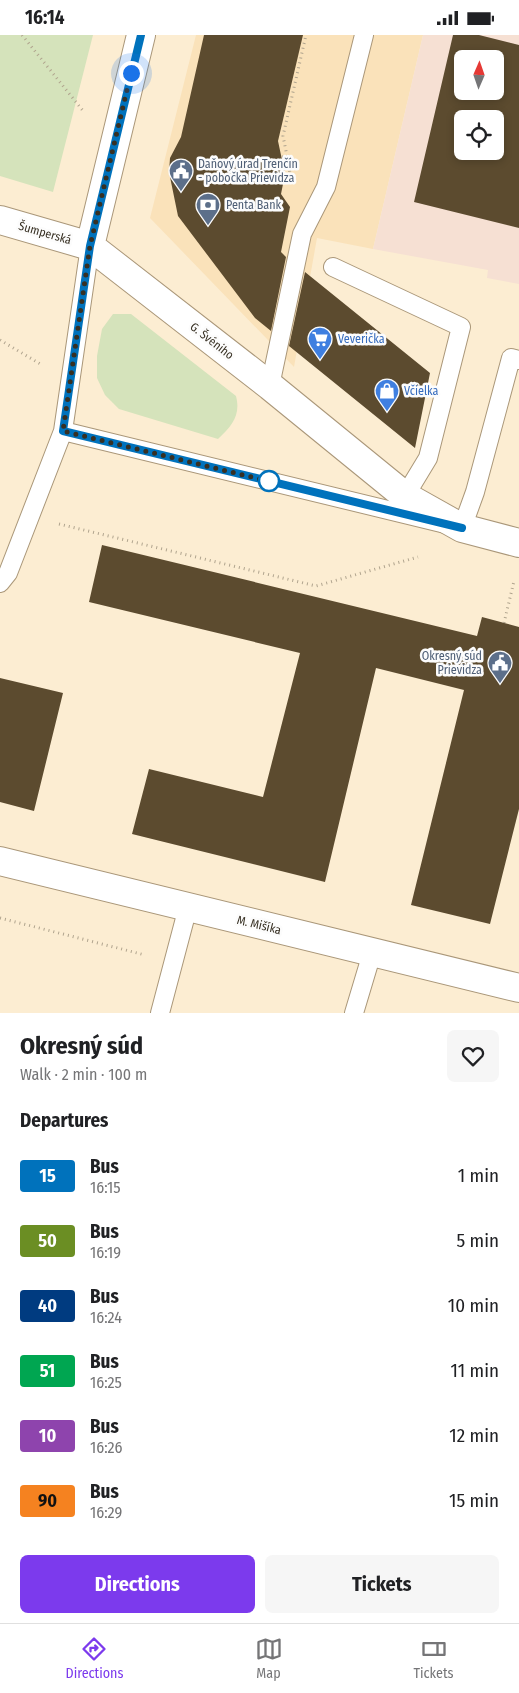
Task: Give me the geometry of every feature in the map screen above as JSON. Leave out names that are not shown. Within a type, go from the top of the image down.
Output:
[{"type":"street","points":[[90,246],[141,35]]},
{"type":"street","name":"Šumperská","points":[[0,220],[90,246]]},
{"type":"street","name":"G. Švéniho","points":[[90,246],[270,386],[405,497],[462,528],[519,543]]},
{"type":"street","name":"M. Mišíka","points":[[0,861],[519,988]]},
{"type":"lane","points":[[270,386],[302,233],[326,187],[364,35]]},
{"type":"lane","points":[[0,583],[8,573],[63,431],[90,246]]},
{"type":"lane","points":[[333,267],[460,327],[428,457],[405,497]]},
{"type":"lane","points":[[63,431],[462,528],[475,492],[511,358],[519,360]]},
{"type":"lane","points":[[160,1013],[188,907]]},
{"type":"lane","points":[[354,1013],[372,953]]},
{"type":"path","points":[[22,35],[84,112]]},
{"type":"path","points":[[290,194],[292,185],[283,136],[306,35]]},
{"type":"path","points":[[282,157],[287,156]]},
{"type":"path","points":[[0,340],[70,382]]},
{"type":"path","points":[[29,519],[316,586],[418,557]]},
{"type":"path","points":[[504,623],[514,581]]},
{"type":"path","points":[[0,918],[174,962]]},
{"type":"shaded area","points":[[196,35],[423,35],[373,249],[317,238],[294,367],[150,218]]},
{"type":"shaded area","points":[[423,35],[519,35],[519,284],[487,278],[488,270],[373,249]]},
{"type":"green space","points":[[0,35],[93,35],[53,192],[0,176]]},
{"type":"green space","points":[[113,314],[131,314],[236,396],[237,409],[234,420],[218,439],[119,409],[105,395],[97,378],[97,356],[102,329]]},
{"type":"building","points":[[204,35],[303,35],[278,141],[285,174],[281,194],[290,207],[281,252],[286,257],[271,331],[255,318],[178,216],[169,172],[170,158],[181,137]]},
{"type":"building","points":[[453,35],[479,35],[519,45],[519,228],[414,202]]},
{"type":"building","points":[[305,272],[430,373],[415,448],[289,346]]},
{"type":"building","points":[[102,545],[477,636],[482,617],[519,627],[519,809],[490,924],[411,905],[464,690],[376,668],[325,882],[132,834],[149,769],[263,797],[300,653],[89,602]]},
{"type":"building","points":[[0,678],[63,693],[34,811],[0,802]]},
{"type":"bus line","name":"15","points":[[141,35],[90,246],[63,431],[462,528]]},
{"type":"place","name":"Daňový úrad Trenčín - pobočka Prievidza","points":[[181,192]]},
{"type":"place","name":"Penta Bank","points":[[208,226]]},
{"type":"place","name":"Veverička","points":[[320,360]]},
{"type":"place","name":"Včielka","points":[[387,412]]},
{"type":"place","name":"Okresný súd Prievidza","points":[[500,684]]},
{"type":"route","points":[[131,73],[90,246],[63,431],[272,482],[269,481]]}]
